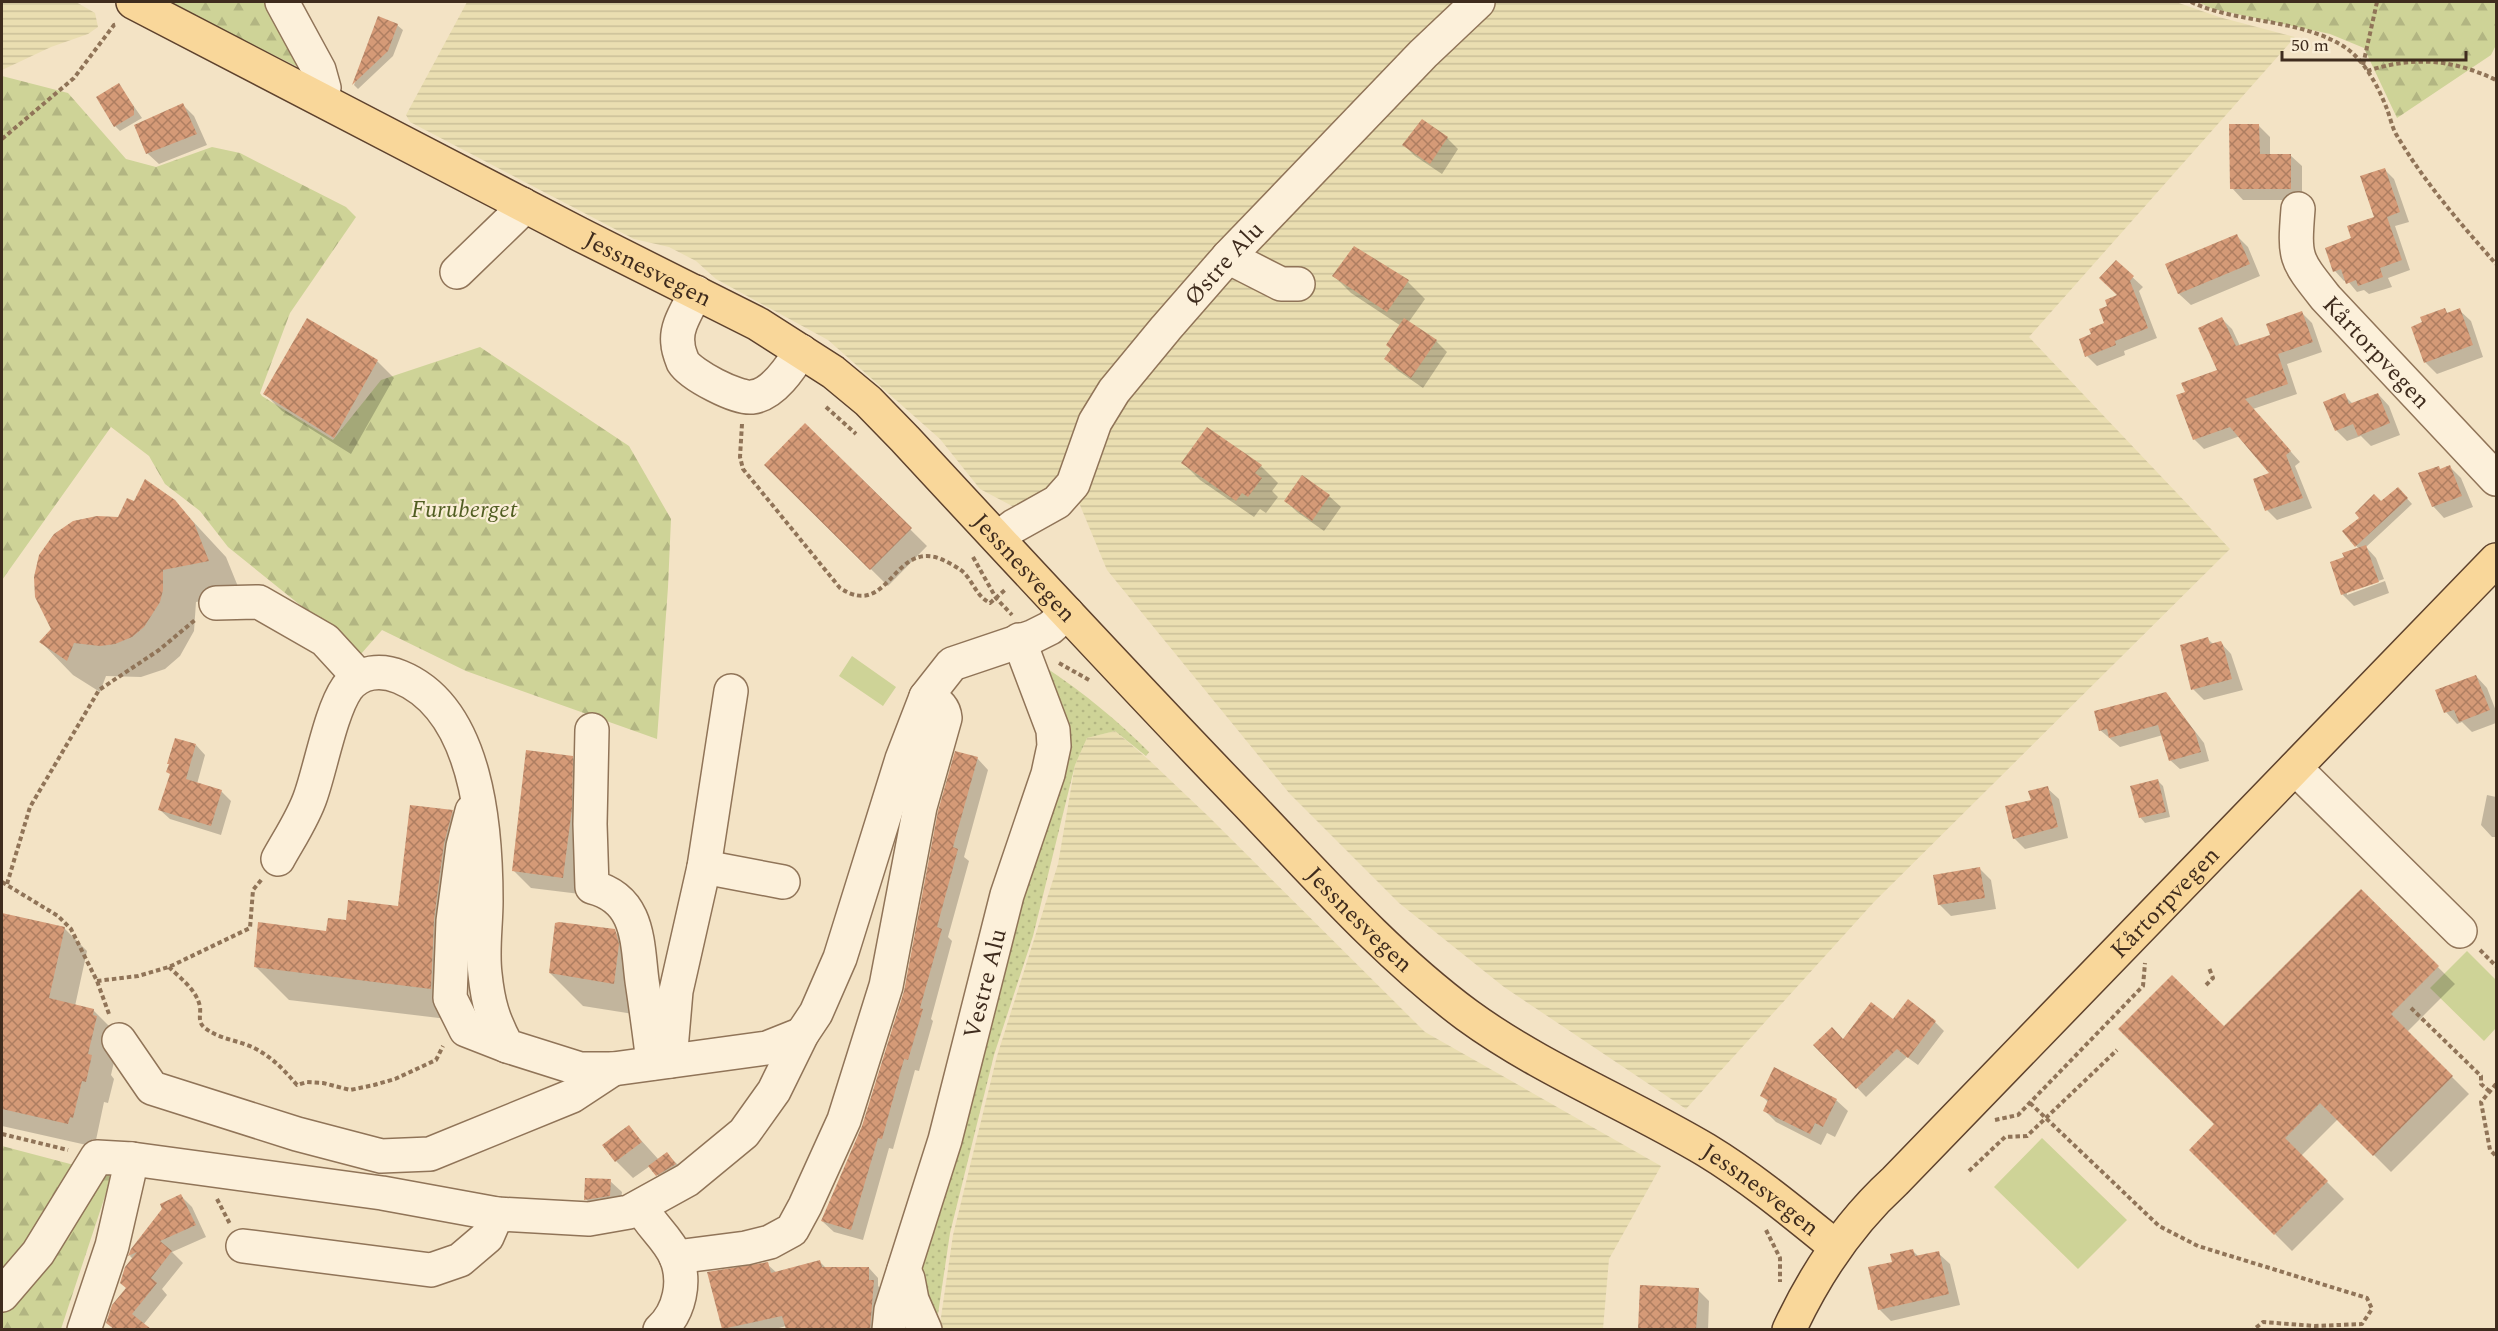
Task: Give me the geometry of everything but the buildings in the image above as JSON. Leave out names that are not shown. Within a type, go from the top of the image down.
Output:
[{"type":"main road","name":"Jessnesvegen","points":[[131,17],[319,99],[758,324],[833,372],[868,401],[1300,859],[1370,931],[1420,977],[1468,1016],[1554,1070],[1705,1149],[1745,1176],[1836,1247]]},
{"type":"main road","name":"Kårtorpvegen","points":[[1789,1329],[1799,1307],[1836,1247],[1867,1207],[1895,1181],[2496,560]]},
{"type":"street","points":[[282,2],[319,70],[324,88],[319,99]]},
{"type":"street","name":"Østre Alu","points":[[998,538],[1014,526],[1057,502],[1073,484],[1095,422],[1114,391],[1228,257],[1423,54],[1478,2]]},
{"type":"street","points":[[457,272],[518,213],[522,204]]},
{"type":"street","name":"Kårtorpvegen","points":[[2298,209],[2295,245],[2301,267],[2326,298],[2496,479]]},
{"type":"street","points":[[1228,257],[1281,284],[1298,284]]},
{"type":"street","points":[[696,292],[678,328],[678,344],[683,361],[691,370],[735,395],[753,398],[769,389],[790,370],[801,351]]},
{"type":"street","points":[[216,603],[259,602],[325,640],[358,676]]},
{"type":"street","points":[[2,1295],[38,1253],[98,1157],[132,1159],[382,1193],[497,1214],[589,1219],[629,1212],[687,1180],[744,1133],[774,1091],[802,1034],[816,1013],[840,958],[902,759],[926,696],[952,664],[1018,630],[1050,628],[1067,613]]},
{"type":"street","name":"Vestre Alu","points":[[889,1329],[891,1310],[945,1140],[1007,895],[1048,774],[1054,746],[1053,730],[1018,630]]},
{"type":"street","points":[[278,859],[310,798],[346,689],[358,676],[371,673],[392,674],[414,683],[445,713],[468,757],[477,792],[486,891],[484,971],[492,1016],[507,1046]]},
{"type":"street","points":[[662,1062],[704,867],[731,691]]},
{"type":"street","points":[[676,1257],[746,1248],[770,1242],[792,1230],[806,1206],[844,1120],[886,986],[920,807],[945,718],[942,708],[936,701],[926,696]]},
{"type":"street","points":[[592,730],[590,824],[592,888],[601,890],[616,900],[636,927],[662,1062]]},
{"type":"street","points":[[2295,768],[2460,932]]},
{"type":"street","points":[[477,792],[463,846],[450,963],[450,998],[466,1030],[507,1046],[580,1069],[613,1069],[766,1048],[802,1034]]},
{"type":"street","points":[[704,867],[783,882]]},
{"type":"street","points":[[119,1040],[152,1088],[297,1134],[381,1156],[430,1154],[572,1096],[613,1069]]},
{"type":"street","points":[[84,1329],[112,1246],[130,1178],[132,1159]]},
{"type":"street","points":[[641,1207],[676,1257],[681,1280],[681,1292],[677,1305],[664,1328]]},
{"type":"street","points":[[243,1246],[431,1270],[460,1260],[487,1237],[497,1214]]},
{"type":"street","points":[[904,1270],[912,1300],[925,1329]]},
{"type":"path","points":[[2191,2],[2211,11],[2324,36],[2346,48],[2367,70],[2379,90],[2395,133],[2446,209],[2496,264]]},
{"type":"path","points":[[2363,65],[2377,2]]},
{"type":"path","points":[[2,139],[74,78],[131,17]]},
{"type":"path","points":[[2367,70],[2394,62],[2433,60],[2479,72],[2496,80]]},
{"type":"path","points":[[745,396],[740,440],[743,469],[840,588],[852,596],[867,597],[879,590],[902,567],[919,557],[935,557],[965,573],[980,597],[990,603],[996,598]]},
{"type":"path","points":[[824,405],[863,440]]},
{"type":"path","points":[[967,550],[975,559],[982,577],[1018,630]]},
{"type":"path","points":[[119,1040],[97,981],[70,929],[58,916],[4,883],[30,807],[99,690],[159,650],[216,603]]},
{"type":"path","points":[[97,981],[138,976],[169,967],[250,928],[254,890],[278,859]]},
{"type":"path","points":[[169,967],[192,990],[200,1005],[202,1026],[216,1035],[255,1048],[277,1062],[297,1085],[307,1082],[323,1083],[350,1090],[395,1079],[436,1060],[450,1033],[463,1023]]},
{"type":"path","points":[[2206,985],[2213,978],[2209,968]]},
{"type":"path","points":[[2410,1008],[2481,1076],[2481,1084],[2490,1092]]},
{"type":"path","points":[[1968,1171],[2005,1137],[2027,1136],[2116,1050]]},
{"type":"path","points":[[2496,1084],[2481,1102],[2490,1150],[2496,1156]]},
{"type":"path","points":[[2030,1103],[2159,1226],[2198,1246],[2367,1298],[2372,1309],[2362,1324],[2315,1326],[2263,1322],[2253,1329]]},
{"type":"path","points":[[2,1134],[98,1157]]},
{"type":"path","points":[[207,1170],[219,1208],[243,1246]]},
{"type":"shaded area","points":[[2,2],[76,2],[95,13],[98,27],[88,34],[51,47],[2,70]]},
{"type":"shaded area","points":[[467,2],[2176,2],[2219,17],[2295,37],[2029,337],[2230,549],[1874,902],[1686,1109],[1504,987],[1399,903],[1289,793],[1107,570],[1077,498],[1043,494],[1014,507],[980,489],[940,439],[828,340],[716,279],[696,261],[669,247],[634,239],[410,122],[406,115]]},
{"type":"shaded area","points":[[1115,731],[1207,815],[1425,1032],[1661,1166],[1609,1259],[1603,1329],[942,1330],[940,1324],[953,1235],[997,1056],[1058,864],[1075,765],[1087,738]]},
{"type":"green space","points":[[166,2],[270,2],[302,69]]},
{"type":"green space","points":[[2198,2],[2496,2],[2496,45],[2491,55],[2397,118],[2364,48],[2330,34],[2213,9]]},
{"type":"green space","name":"Furuberget","points":[[2,76],[68,93],[126,159],[156,167],[212,147],[240,153],[346,207],[356,217],[290,313],[260,393],[333,440],[381,380],[480,347],[629,446],[671,519],[657,739],[466,671],[382,630],[361,654],[228,547],[200,511],[165,484],[149,456],[111,427],[2,580]]},
{"type":"green space","points":[[852,656],[896,687],[883,706],[839,676]]},
{"type":"green space","points":[[1048,669],[1100,708],[1149,752],[1146,756],[1115,731],[1087,738],[1075,765],[1033,936],[994,1055],[950,1233],[938,1314],[918,1290],[919,1250],[1048,794],[1045,675]]},
{"type":"green space","points":[[2467,951],[2496,980],[2496,1028],[2484,1041],[2430,988]]},
{"type":"green space","points":[[2042,1138],[2127,1220],[2078,1269],[1994,1187]]},
{"type":"green space","points":[[2,1146],[112,1175],[61,1329],[2,1329]]}]
